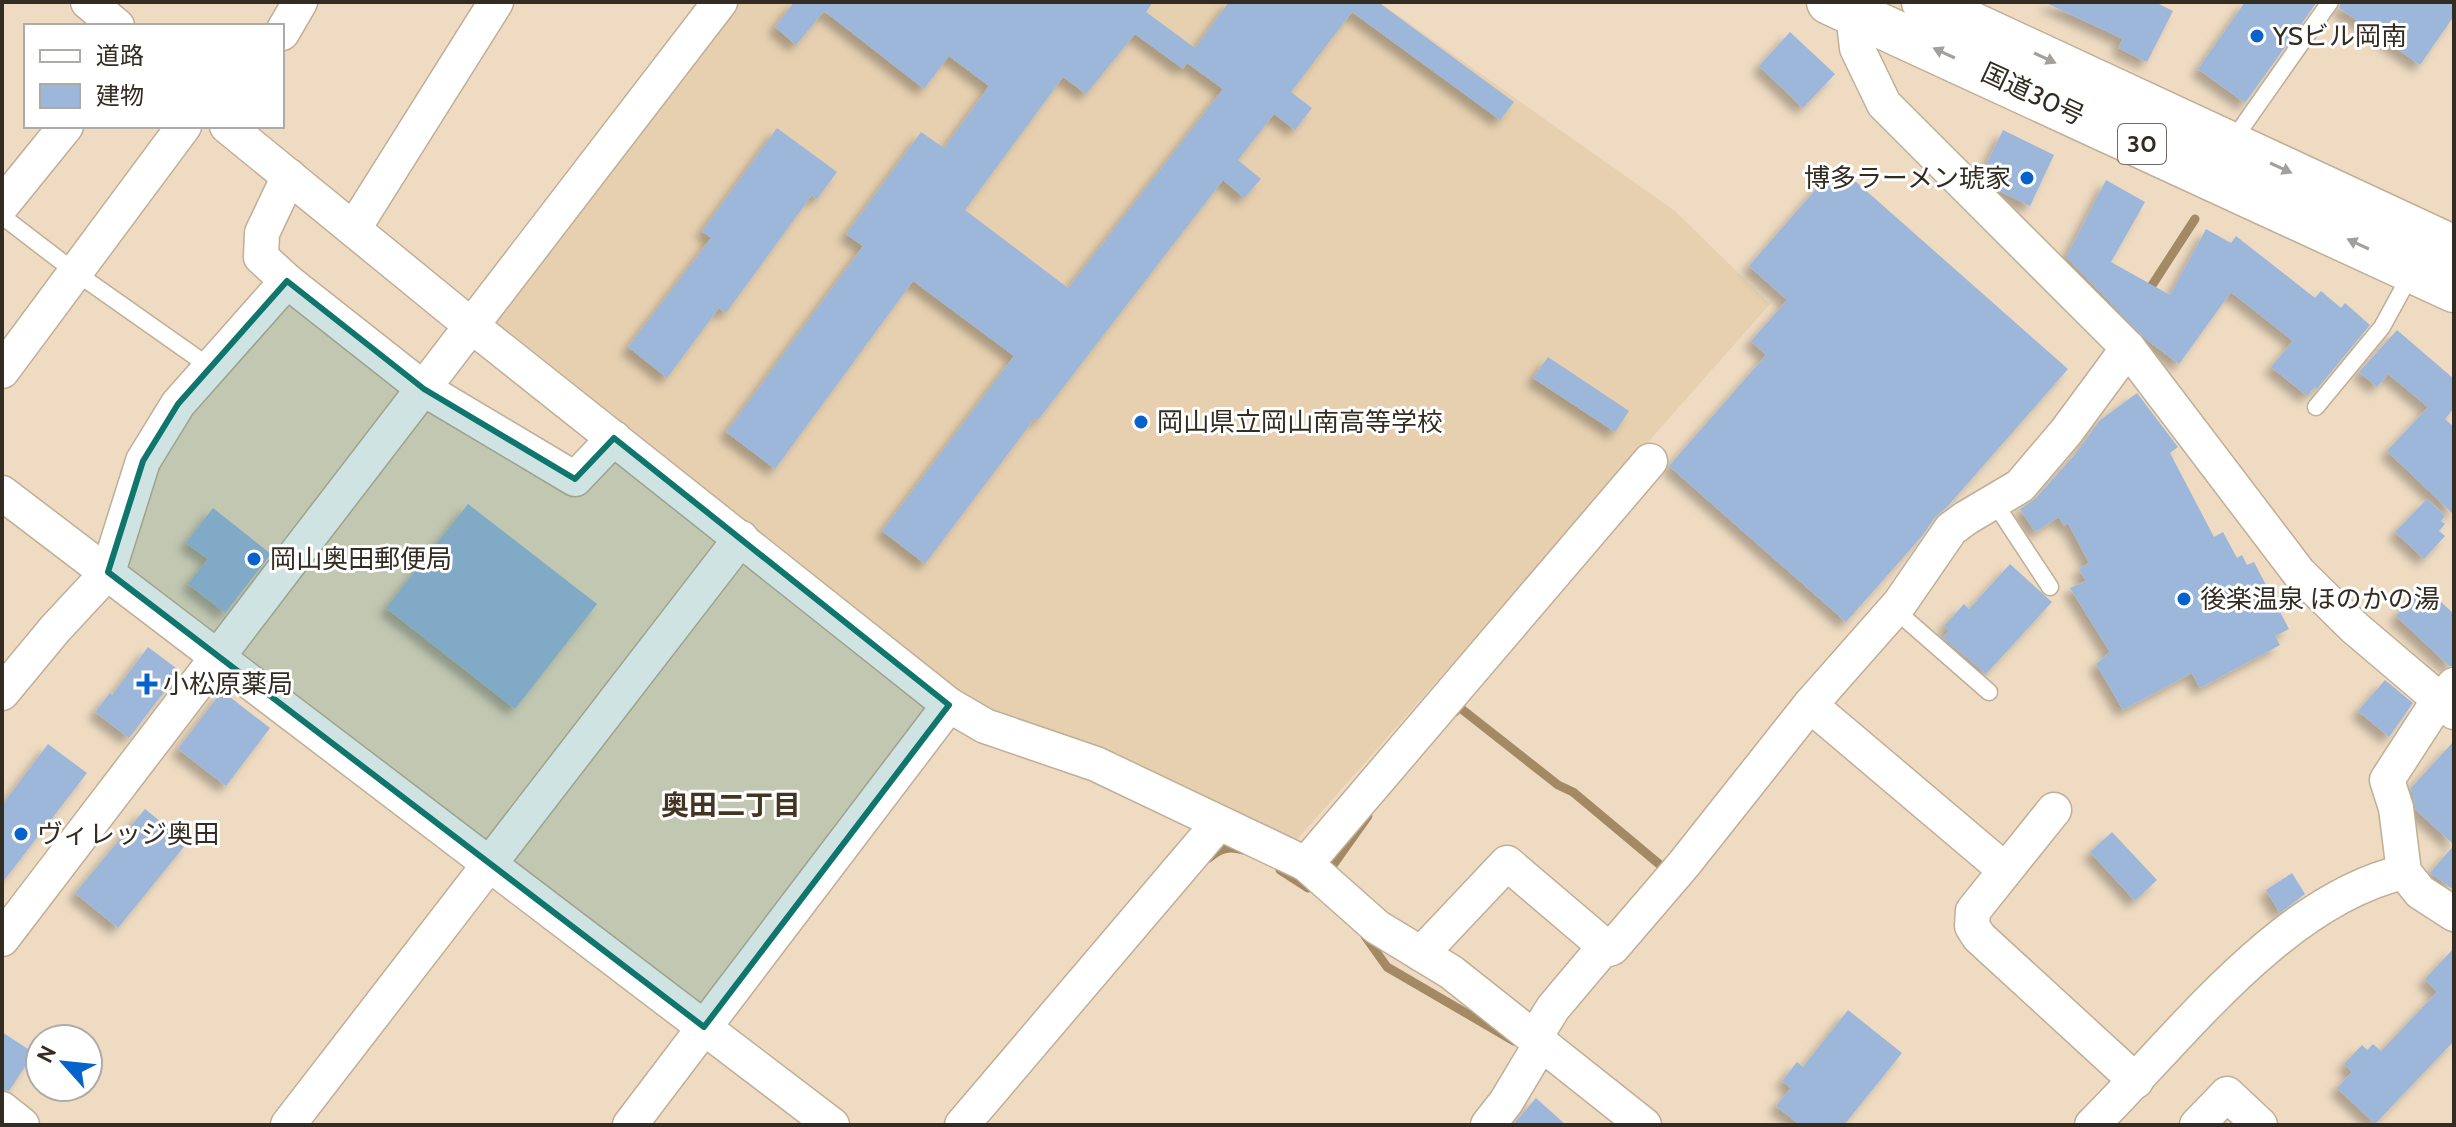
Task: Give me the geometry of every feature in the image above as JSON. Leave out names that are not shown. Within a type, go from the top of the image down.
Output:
[{"type":"highway","name":"国道30号","points":[[1924,2],[2231,144],[2454,278]]},
{"type":"highway","name":"国道30号","points":[[1846,6],[2413,270],[2454,278]]},
{"type":"street","points":[[88,2],[115,24]]},
{"type":"street","points":[[284,30],[300,2]]},
{"type":"street","points":[[354,228],[496,2]]},
{"type":"street","points":[[2,939],[217,654],[473,327],[720,2]]},
{"type":"street","points":[[1846,6],[1857,48],[1884,104],[2121,341],[2299,573],[2355,628],[2450,699],[2387,780],[2396,808],[2404,872],[2420,892],[2454,914]]},
{"type":"street","points":[[2,205],[64,128]]},
{"type":"street","points":[[2,371],[183,128]]},
{"type":"street","points":[[230,128],[473,327],[949,705],[985,726],[1096,764],[1306,864],[1377,927],[1451,972],[1644,1125]]},
{"type":"street","points":[[289,176],[262,233],[261,257],[287,281],[424,389],[575,479],[614,438]]},
{"type":"street","points":[[2,693],[108,572],[143,461],[178,404],[287,281]]},
{"type":"street","points":[[1488,1125],[1506,1102],[1553,1008],[1601,951],[1612,948],[1684,864],[1810,705],[1894,609],[1951,529],[2020,486],[2042,462],[2121,341]]},
{"type":"street","points":[[1306,864],[1650,461]]},
{"type":"street","points":[[2,493],[832,1125]]},
{"type":"street","points":[[288,1125],[741,538]]},
{"type":"street","points":[[630,1125],[949,705]]},
{"type":"street","points":[[1810,705],[2005,870]]},
{"type":"street","points":[[2054,810],[1973,911],[1972,926],[1979,937],[2136,1081]]},
{"type":"street","points":[[962,1125],[1218,824]]},
{"type":"street","points":[[1421,954],[1507,863],[1608,949]]},
{"type":"street","points":[[2092,1125],[2257,957],[2338,895],[2385,876],[2404,872]]},
{"type":"street","points":[[2197,1125],[2227,1094],[2260,1125]]},
{"type":"street","points":[[2,1109],[22,1125]]},
{"type":"lane","points":[[2231,144],[2330,2]]},
{"type":"lane","points":[[2,216],[75,272],[210,367]]},
{"type":"lane","points":[[2316,407],[2382,327],[2413,270]]},
{"type":"lane","points":[[1994,502],[2050,587]]},
{"type":"lane","points":[[1894,609],[1989,692]]},
{"type":"highlighted area","points":[[287,281],[424,389],[575,479],[614,438],[949,705],[704,1027],[108,572],[143,461],[178,404]]},
{"type":"shaded area","name":"岡山県立岡山南高等学校","points":[[736,2],[1379,2],[1675,211],[1770,304],[1294,843],[957,700],[492,322]]},
{"type":"building","points":[[794,2],[1153,2],[1146,12],[1195,48],[1229,2],[1378,2],[1514,102],[1500,120],[1352,12],[1291,92],[1312,108],[1295,130],[1274,114],[1238,160],[1261,179],[1244,198],[1223,180],[1038,420],[1035,418],[925,564],[882,531],[1014,356],[913,281],[775,469],[726,432],[863,246],[846,234],[921,132],[944,148],[989,86],[949,56],[924,89],[824,11],[796,45],[775,27]],"holes":[[[1135,34],[1183,69],[1187,63],[1223,89],[1068,288],[965,210],[1063,77],[1086,94]]]},
{"type":"building","points":[[2044,2],[2155,2],[2173,11],[2147,62],[2118,48],[2123,39]]},
{"type":"building","name":"YSビル岡南","points":[[2245,2],[2317,2],[2245,103],[2198,69]]},
{"type":"building","points":[[2341,2],[2454,2],[2454,16],[2420,65],[2339,8]]},
{"type":"building","points":[[1790,32],[1835,74],[1803,108],[1759,66]]},
{"type":"building","points":[[777,128],[837,172],[817,199],[812,195],[726,313],[719,308],[667,378],[628,347],[711,238],[702,231]]},
{"type":"building","points":[[2003,130],[2054,155],[2030,206],[1999,191],[1982,173]]},
{"type":"building","points":[[1837,165],[2068,369],[1846,622],[1669,466],[1766,355],[1751,341],[1787,300],[1749,266]]},
{"type":"building","points":[[2106,180],[2145,202],[2111,262],[2170,295],[2206,229],[2231,243],[2236,236],[2315,298],[2321,291],[2341,308],[2345,303],[2370,325],[2317,389],[2315,387],[2307,396],[2271,367],[2293,341],[2231,292],[2179,364],[2147,340],[2066,257]]},
{"type":"building","points":[[2397,330],[2454,379],[2454,408],[2445,419],[2454,427],[2454,515],[2387,451],[2428,407],[2388,374],[2377,387],[2359,372]]},
{"type":"building","points":[[1548,357],[1629,411],[1615,432],[1533,378]]},
{"type":"building","name":"後楽温泉 ほのかの湯","points":[[2137,393],[2178,447],[2170,453],[2214,537],[2223,532],[2237,558],[2242,555],[2247,565],[2254,562],[2289,629],[2275,636],[2280,645],[2200,688],[2192,673],[2123,710],[2096,664],[2110,652],[2070,588],[2086,581],[2079,569],[2089,563],[2068,523],[2064,526],[2059,517],[2035,532],[2020,509],[2035,499],[2077,452],[2099,421]]},
{"type":"building","points":[[2427,499],[2445,516],[2441,521],[2445,524],[2439,531],[2445,536],[2424,559],[2395,532]]},
{"type":"building","points":[[468,504],[597,604],[515,709],[386,608]]},
{"type":"building","points":[[213,508],[271,554],[225,613],[188,584],[208,559],[186,543]]},
{"type":"building","points":[[2010,564],[2052,602],[1986,674],[1943,638],[1949,631],[1944,626],[1964,604],[1969,609]]},
{"type":"building","points":[[2424,586],[2454,614],[2454,666],[2449,666],[2396,616]]},
{"type":"building","points":[[148,647],[180,671],[129,738],[95,712],[110,693],[112,695]]},
{"type":"building","points":[[2385,680],[2413,703],[2389,737],[2358,711]]},
{"type":"building","points":[[222,691],[270,728],[226,786],[178,749]]},
{"type":"building","points":[[2454,741],[2454,845],[2416,810],[2411,788]]},
{"type":"building","name":"ヴィレッジ奥田","points":[[48,744],[87,773],[2,883],[2,805]]},
{"type":"building","points":[[145,809],[187,843],[118,928],[75,893]]},
{"type":"building","points":[[2112,832],[2157,880],[2135,901],[2090,852]]},
{"type":"building","points":[[2454,845],[2454,890],[2430,873]]},
{"type":"building","points":[[2292,873],[2305,894],[2280,913],[2266,890]]},
{"type":"building","points":[[2454,948],[2454,1041],[2375,1124],[2337,1088],[2352,1072],[2344,1064],[2362,1045],[2367,1050],[2373,1044],[2381,1051],[2437,992],[2425,979]]},
{"type":"building","points":[[1848,1010],[1902,1053],[1844,1125],[1800,1125],[1776,1106],[1791,1088],[1782,1081],[1797,1062],[1803,1067]]},
{"type":"building","points":[[2,1032],[24,1046],[24,1068],[9,1091],[2,1089]]},
{"type":"building","points":[[1536,1098],[1566,1125],[1513,1125]]},
{"type":"waterway","points":[[2147,293],[2195,219]]},
{"type":"waterway","points":[[1455,712],[1459,707],[1558,785],[1573,792],[1665,869]]},
{"type":"waterway","points":[[1331,868],[1368,816]]},
{"type":"waterway","points":[[1209,858],[1225,849],[1243,850]]},
{"type":"waterway","points":[[1280,870],[1308,888]]},
{"type":"waterway","points":[[1365,936],[1387,967],[1514,1041]]},
{"type":"place","name":"YSビル岡南","points":[[2257,36]]},
{"type":"place","name":"博多ラーメン琥家","points":[[2027,178]]},
{"type":"place","name":"岡山県立岡山南高等学校","points":[[1141,422]]},
{"type":"place","name":"岡山奥田郵便局","points":[[254,559]]},
{"type":"place","name":"後楽温泉 ほのかの湯","points":[[2184,599]]},
{"type":"place","name":"小松原薬局","points":[[147,684]]},
{"type":"place","name":"ヴィレッジ奥田","points":[[21,834]]},
{"type":"district","name":"奥田二丁目","points":[[731,805]]}]
